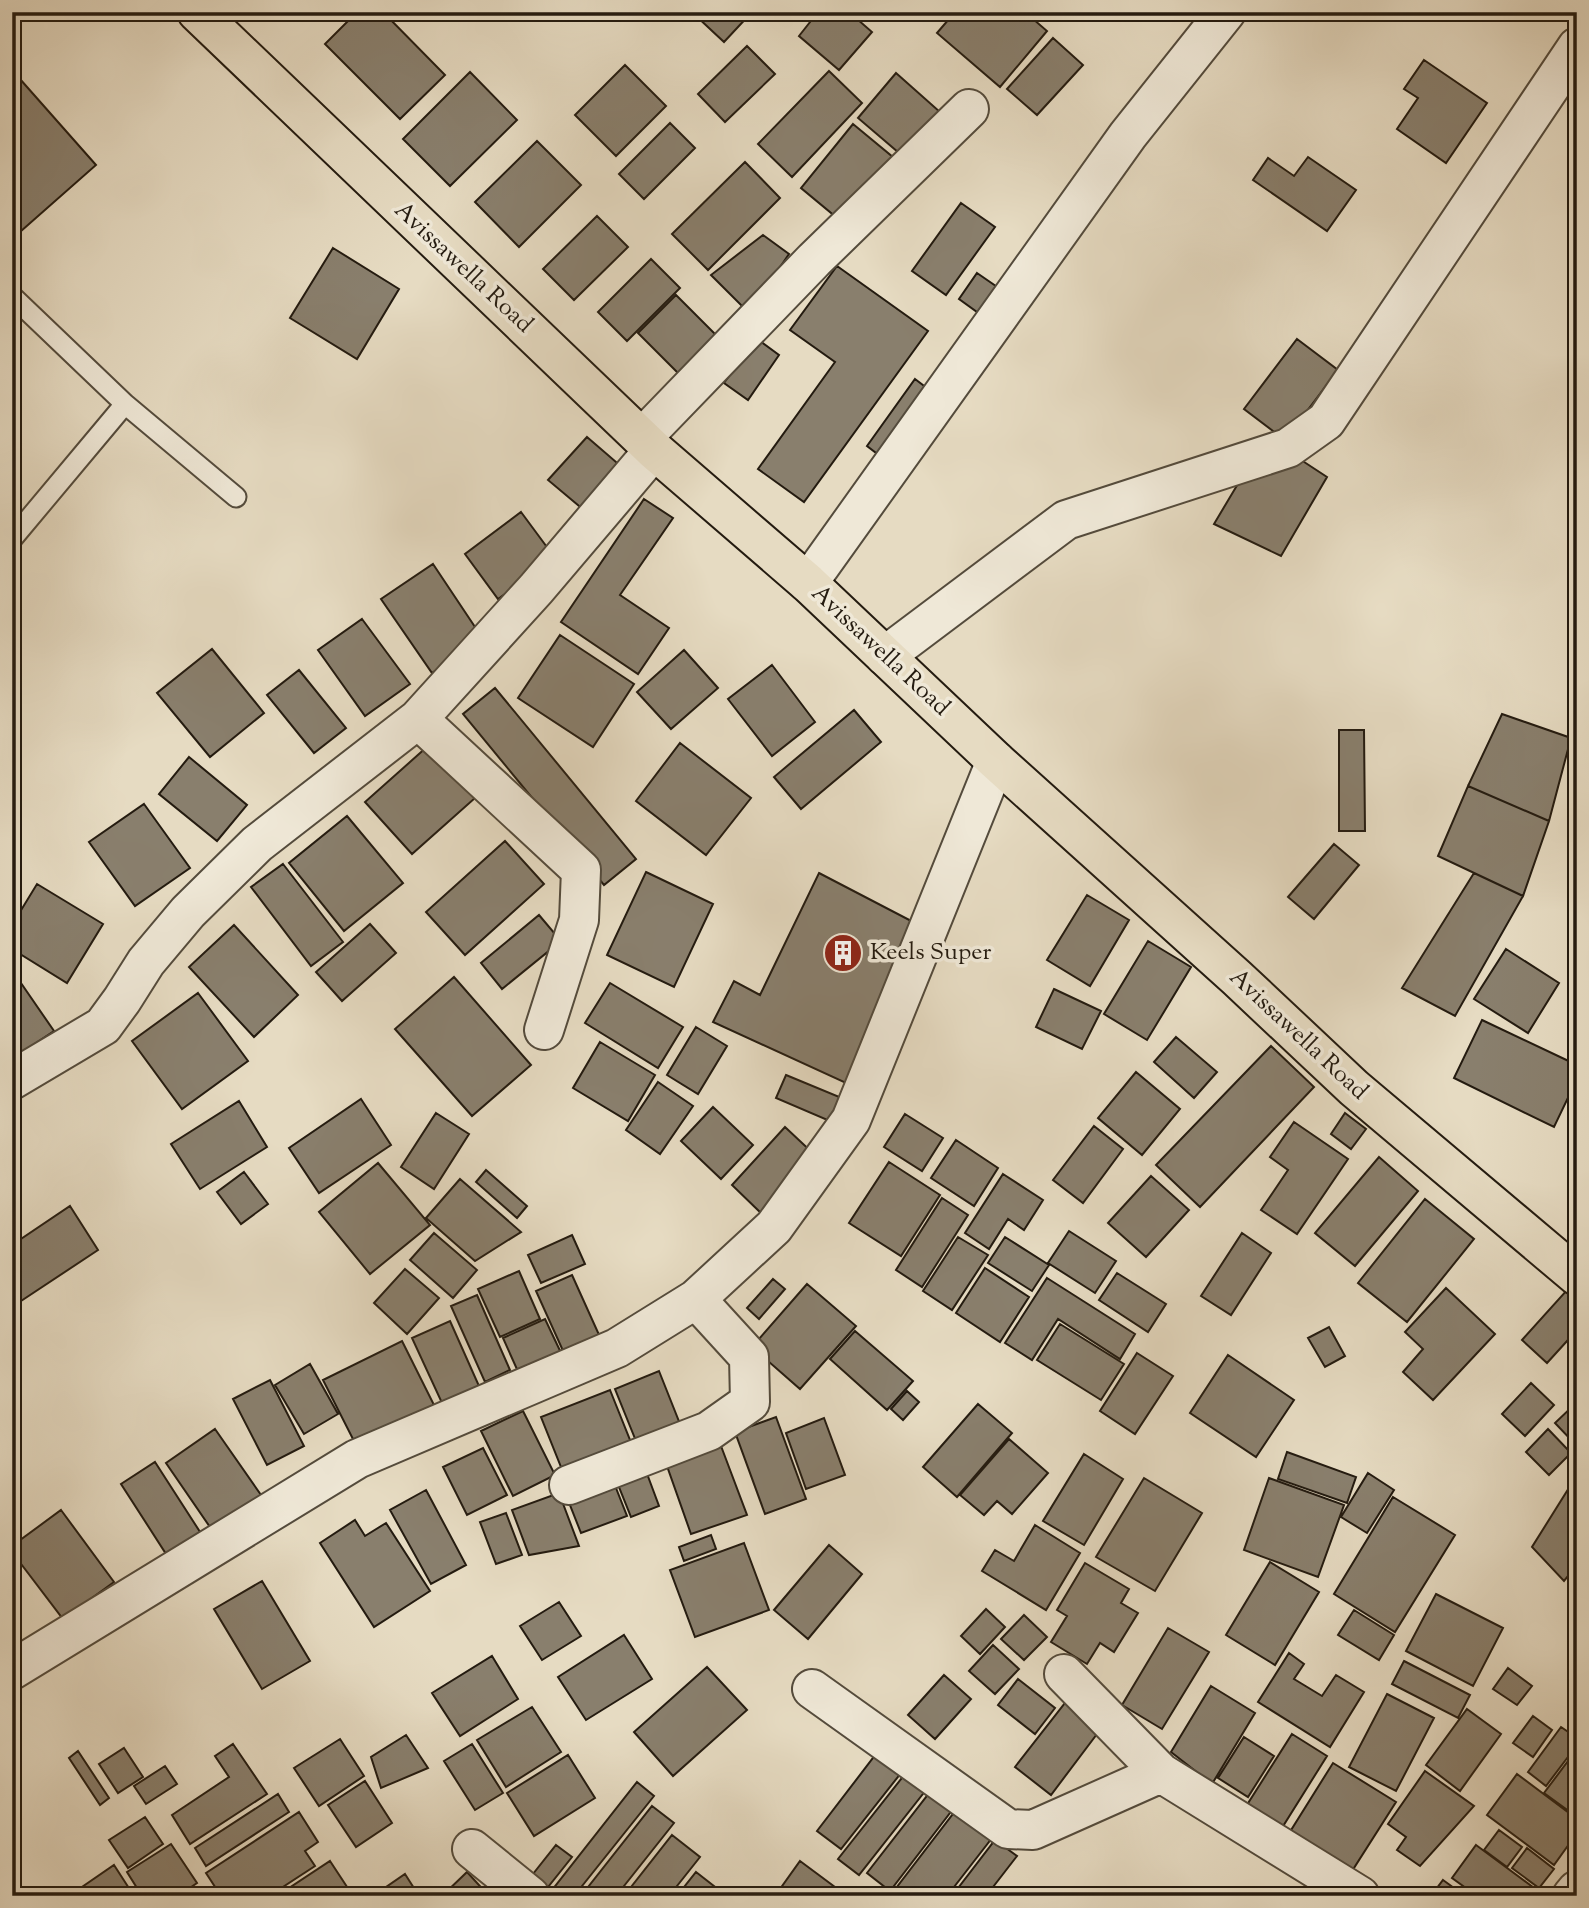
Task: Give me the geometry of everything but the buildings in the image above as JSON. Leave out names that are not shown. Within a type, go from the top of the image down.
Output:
[{"type":"main road","name":"Avissawella Road","points":[[197,12],[648,444],[807,583],[996,761],[1237,978],[1354,1088],[1577,1276]]},
{"type":"street","points":[[807,583],[1128,135],[1226,12]]},
{"type":"street","points":[[885,656],[1066,520],[1288,448],[1326,421],[1577,47]]},
{"type":"street","points":[[12,1080],[103,1026],[146,962],[188,912],[257,844],[418,719],[536,589],[648,444],[814,260],[969,109]]},
{"type":"street","points":[[418,719],[581,870],[579,920],[544,1030]]},
{"type":"street","points":[[12,1670],[357,1459],[617,1348],[696,1299],[774,1227],[851,1120],[996,761]]},
{"type":"street","points":[[569,1485],[709,1431],[750,1402],[749,1357],[696,1299]]},
{"type":"street","points":[[1064,1674],[1161,1773],[1360,1896]]},
{"type":"street","points":[[811,1689],[1008,1829],[1033,1830],[1161,1773]]},
{"type":"street","points":[[472,1849],[530,1896]]},
{"type":"street","points":[[1572,1896],[1577,1890]]},
{"type":"lane","points":[[12,296],[125,404],[236,497]]},
{"type":"lane","points":[[12,539],[125,404]]},
{"type":"place","name":"Keels Super","points":[[843,953]]}]
